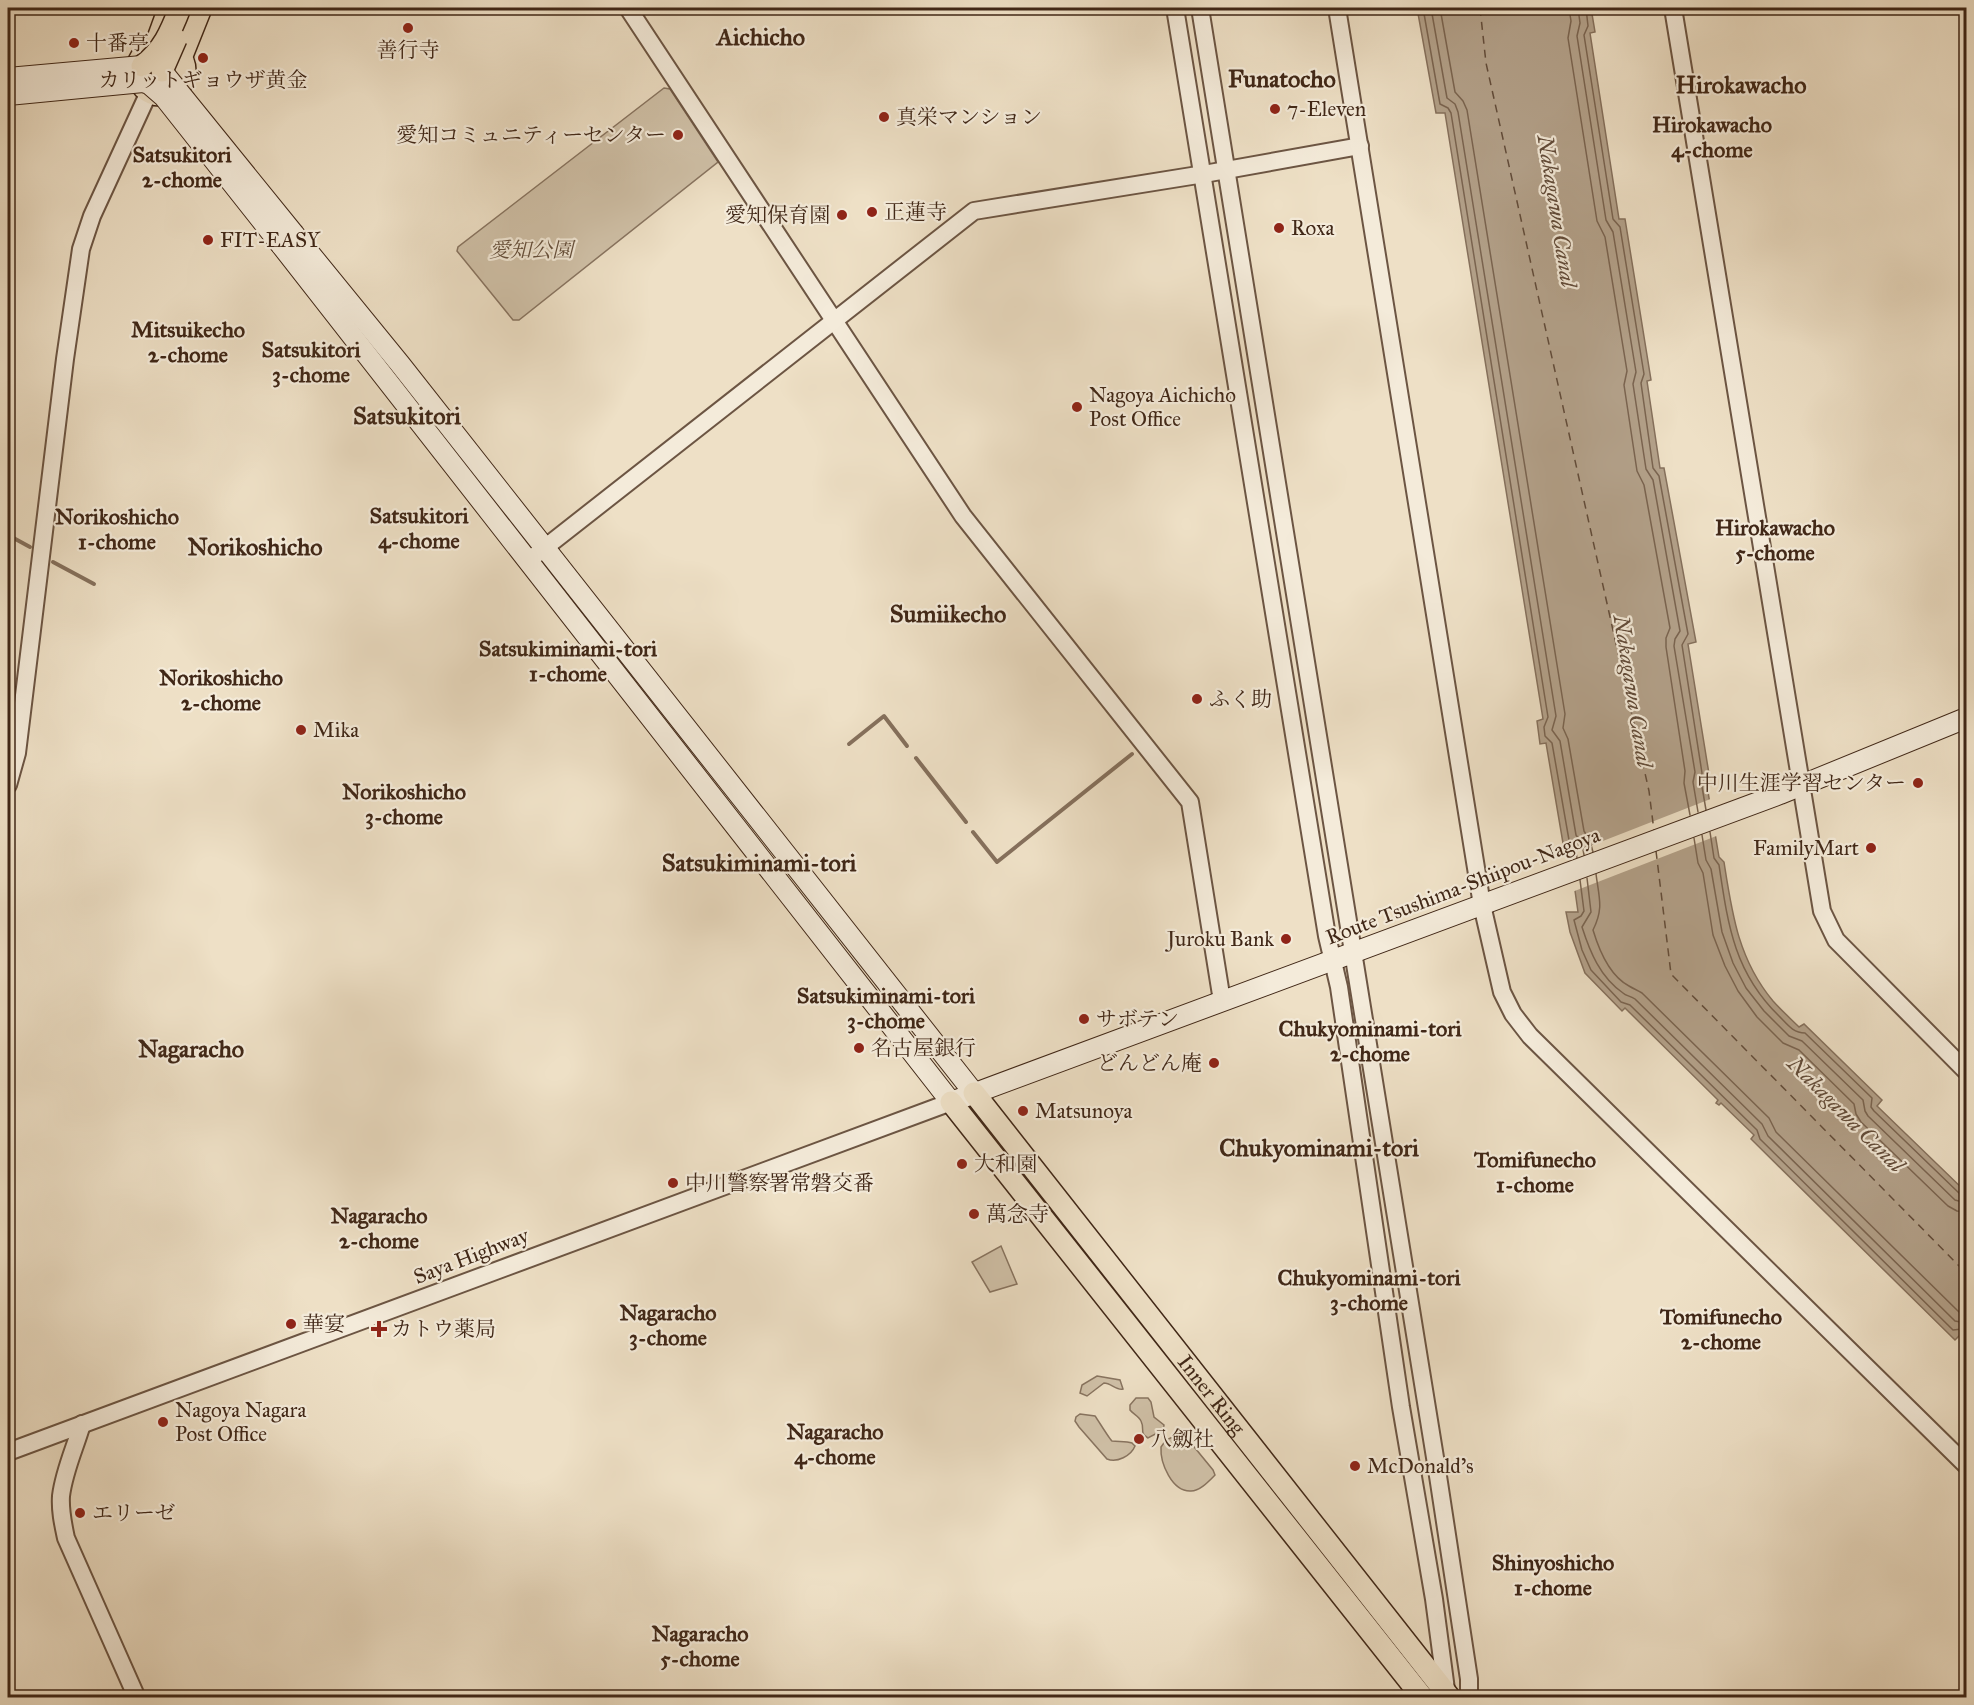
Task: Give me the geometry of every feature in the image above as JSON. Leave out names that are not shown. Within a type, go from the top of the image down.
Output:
[{"type":"main road","points":[[155,47],[168,8]]},
{"type":"main road","points":[[180,8],[166,42],[151,60],[149,78],[287,239],[544,548],[974,1093]]},
{"type":"main road","points":[[8,78],[149,78],[164,94],[178,87],[185,73],[181,58],[170,48],[155,47],[147,50],[138,64],[138,80],[149,78],[170,57],[187,8]]},
{"type":"main road","points":[[181,58],[201,8]]},
{"type":"main road","points":[[8,95],[149,78]]},
{"type":"main road","points":[[287,239],[528,561],[951,1102]]},
{"type":"main road","name":"Route Tsushima-Shiipou-Nagoya","points":[[951,1102],[1724,815],[1966,718]]},
{"type":"main road","name":"Inner Ring","points":[[974,1093],[1448,1696]]},
{"type":"main road","name":"Inner Ring","points":[[951,1102],[1423,1698]]},
{"type":"street","points":[[628,8],[963,516],[1190,802],[1222,1001]]},
{"type":"street","points":[[1175,8],[1204,174],[1231,355],[1308,824],[1333,961],[1448,1696]]},
{"type":"street","points":[[1200,8],[1450,1557],[1469,1679],[1469,1698]]},
{"type":"street","points":[[1337,8],[1482,905],[1502,992],[1513,1014],[1530,1036],[1966,1465]]},
{"type":"street","points":[[1672,8],[1822,911],[1836,940],[1966,1071]]},
{"type":"street","points":[[8,785],[17,753],[81,249],[92,216],[149,78]]},
{"type":"street","points":[[528,561],[974,212],[1360,146]]},
{"type":"street","name":"Saya Highway","points":[[8,1452],[951,1102]]},
{"type":"street","points":[[82,1424],[66,1472],[61,1497],[61,1515],[66,1538],[137,1698]]},
{"type":"green space","name":"愛知公園","points":[[664,88],[670,89],[718,162],[519,320],[513,320],[457,251],[458,247]]},
{"type":"green space","points":[[1001,1246],[1017,1284],[990,1292],[972,1262]]},
{"type":"green space","points":[[1097,1376],[1120,1380],[1123,1389],[1104,1383],[1087,1396],[1080,1393],[1082,1385]]},
{"type":"green space","points":[[1136,1398],[1148,1398],[1154,1417],[1164,1425],[1163,1430],[1148,1438],[1143,1433],[1140,1419],[1130,1410],[1130,1405]]},
{"type":"green space","points":[[1080,1414],[1095,1416],[1112,1441],[1132,1443],[1135,1446],[1133,1450],[1127,1456],[1119,1459],[1107,1459],[1075,1421]]},
{"type":"green space","points":[[1177,1435],[1186,1437],[1215,1475],[1194,1491],[1178,1487],[1165,1468],[1161,1447],[1166,1440]]},
{"type":"water","name":"Nakagawa Canal","points":[[1417,8],[1591,8],[1595,32],[1590,33],[1619,219],[1625,219],[1651,380],[1647,381],[1660,468],[1664,468],[1696,642],[1688,644],[1709,774],[1706,780],[1719,857],[1724,862],[1738,935],[1752,969],[1773,1001],[1799,1027],[1804,1024],[1882,1100],[1877,1106],[1966,1192],[1966,1341],[1960,1335],[1955,1340],[1751,1139],[1754,1135],[1721,1103],[1719,1105],[1716,1103],[1718,1100],[1625,1008],[1622,1011],[1585,973],[1570,932],[1566,912],[1578,912],[1569,848],[1564,849],[1546,743],[1540,744],[1537,721],[1543,719],[1445,113],[1436,113]]},
{"type":"pier","points":[[1713,798],[1719,835],[1572,892],[1567,855]]},
{"type":"waterway","points":[[8,535],[30,547]]},
{"type":"waterway","points":[[53,562],[94,584]]},
{"type":"waterway","points":[[849,744],[884,716],[907,746]]},
{"type":"waterway","points":[[973,832],[997,862],[1132,754]]},
{"type":"waterway","points":[[916,758],[966,822]]},
{"type":"ferry route","points":[[1480,8],[1486,63],[1649,791],[1654,831]]},
{"type":"ferry route","points":[[1656,851],[1671,974],[1966,1273]]},
{"type":"place","name":"善行寺","points":[[408,28]]},
{"type":"place","name":"十番亭","points":[[74,43]]},
{"type":"place","name":"カリットギョウザ黄金","points":[[203,58]]},
{"type":"place","name":"7-Eleven","points":[[1275,109]]},
{"type":"place","name":"真栄マンション","points":[[884,117]]},
{"type":"place","name":"愛知コミュニティーセンター","points":[[678,135]]},
{"type":"place","name":"正蓮寺","points":[[872,212]]},
{"type":"place","name":"愛知保育園","points":[[842,215]]},
{"type":"place","name":"Roxa","points":[[1279,228]]},
{"type":"place","name":"FIT-EASY","points":[[208,240]]},
{"type":"place","name":"Nagoya Aichicho Post Office","points":[[1077,407]]},
{"type":"place","name":"ふく助","points":[[1197,699]]},
{"type":"place","name":"Mika","points":[[301,730]]},
{"type":"place","name":"中川生涯学習センター","points":[[1918,783]]},
{"type":"place","name":"FamilyMart","points":[[1871,848]]},
{"type":"place","name":"Juroku Bank","points":[[1286,939]]},
{"type":"place","name":"サボテン","points":[[1084,1019]]},
{"type":"place","name":"名古屋銀行","points":[[859,1048]]},
{"type":"place","name":"どんどん庵","points":[[1214,1063]]},
{"type":"place","name":"Matsunoya","points":[[1023,1111]]},
{"type":"place","name":"大和園","points":[[962,1164]]},
{"type":"place","name":"中川警察署常磐交番","points":[[673,1183]]},
{"type":"place","name":"萬念寺","points":[[974,1214]]},
{"type":"place","name":"華宴","points":[[291,1324]]},
{"type":"place","name":"カトウ薬局","points":[[379,1329]]},
{"type":"place","name":"Nagoya Nagara Post Office","points":[[163,1422]]},
{"type":"place","name":"八劔社","points":[[1139,1439]]},
{"type":"place","name":"McDonald's","points":[[1355,1466]]},
{"type":"place","name":"エリーゼ","points":[[80,1513]]},
{"type":"district","name":"Aichicho","points":[[761,37]]},
{"type":"district","name":"Funatocho","points":[[1282,79]]},
{"type":"district","name":"Hirokawacho","points":[[1741,85]]},
{"type":"district","name":"Hirokawacho 4-chome","points":[[1712,136]]},
{"type":"district","name":"Satsukitori 2-chome","points":[[182,166]]},
{"type":"district","name":"Mitsuikecho 2-chome","points":[[188,342]]},
{"type":"district","name":"Satsukitori 3-chome","points":[[311,362]]},
{"type":"district","name":"Satsukitori","points":[[407,416]]},
{"type":"district","name":"Norikoshicho 1-chome","points":[[117,528]]},
{"type":"district","name":"Satsukitori 4-chome","points":[[419,528]]},
{"type":"district","name":"Hirokawacho 5-chome","points":[[1775,540]]},
{"type":"district","name":"Norikoshicho","points":[[255,547]]},
{"type":"district","name":"Sumiikecho","points":[[948,614]]},
{"type":"district","name":"Satsukiminami-tori 1-chome","points":[[568,660]]},
{"type":"district","name":"Norikoshicho 2-chome","points":[[221,690]]},
{"type":"district","name":"Norikoshicho 3-chome","points":[[404,804]]},
{"type":"district","name":"Satsukiminami-tori","points":[[759,863]]},
{"type":"district","name":"Satsukiminami-tori 3-chome","points":[[886,1008]]},
{"type":"district","name":"Chukyominami-tori 2-chome","points":[[1370,1040]]},
{"type":"district","name":"Nagaracho","points":[[191,1049]]},
{"type":"district","name":"Chukyominami-tori","points":[[1319,1148]]},
{"type":"district","name":"Tomifunecho 1-chome","points":[[1535,1172]]},
{"type":"district","name":"Nagaracho 2-chome","points":[[379,1228]]},
{"type":"district","name":"Chukyominami-tori 3-chome","points":[[1369,1290]]},
{"type":"district","name":"Nagaracho 3-chome","points":[[668,1324]]},
{"type":"district","name":"Tomifunecho 2-chome","points":[[1721,1328]]},
{"type":"district","name":"Nagaracho 4-chome","points":[[835,1444]]},
{"type":"district","name":"Shinyoshicho 1-chome","points":[[1553,1574]]},
{"type":"district","name":"Nagaracho 5-chome","points":[[700,1646]]}]
